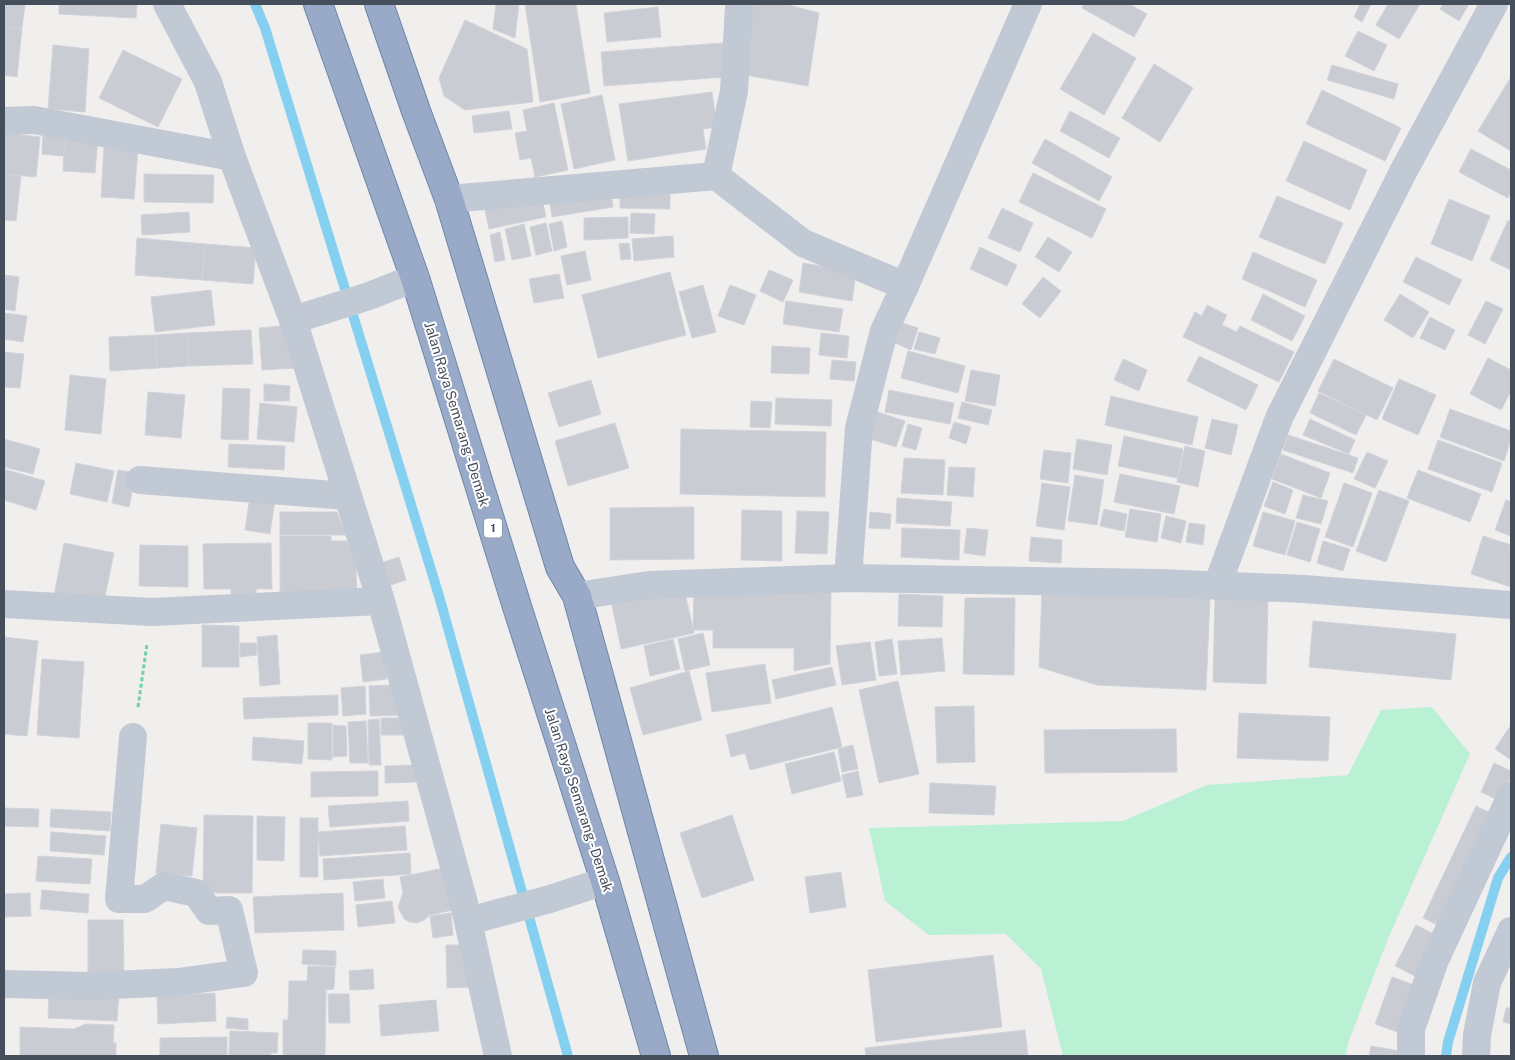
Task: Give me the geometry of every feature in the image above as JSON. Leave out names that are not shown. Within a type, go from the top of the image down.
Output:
[{"type":"highway","name":"Jalan Raya Semarang - Demak","points":[[318,4],[416,278],[522,622],[605,881],[656,1056]]},
{"type":"highway","points":[[380,4],[416,111],[449,199],[560,567],[576,596],[704,1056]]},
{"type":"street","points":[[167,4],[208,82],[232,157],[304,316],[347,496],[381,601],[469,921],[498,1056]]},
{"type":"street","points":[[848,578],[859,428],[884,331],[1028,4]]},
{"type":"street","points":[[1217,586],[1279,418],[1403,172],[1494,4]]},
{"type":"street","points":[[716,176],[734,91],[739,7]]},
{"type":"street","points":[[4,121],[34,120],[232,157]]},
{"type":"street","points":[[449,199],[716,176],[803,243],[905,286]]},
{"type":"street","points":[[304,316],[368,296],[416,278]]},
{"type":"street","points":[[140,480],[347,496]]},
{"type":"street","points":[[576,596],[649,585],[848,578],[1159,583],[1304,589],[1511,605]]},
{"type":"street","points":[[4,604],[152,612],[381,601]]},
{"type":"street","points":[[4,984],[91,986],[178,982],[244,973],[228,910],[208,910],[196,892],[164,886],[145,899],[118,898],[133,737]]},
{"type":"street","points":[[1411,1056],[1411,1029],[1435,960],[1511,796]]},
{"type":"street","points":[[469,921],[550,899],[605,881]]},
{"type":"street","points":[[1476,1056],[1477,1035],[1487,983],[1511,931]]},
{"type":"path","points":[[133,737],[152,612]]},
{"type":"green space","points":[[1432,707],[1470,754],[1388,939],[1348,1043],[1346,1056],[1063,1056],[1041,969],[1006,934],[929,935],[885,901],[869,828],[1123,821],[1207,785],[1348,775],[1381,710]]},
{"type":"building","points":[[4,4],[25,4],[22,28],[4,27]]},
{"type":"building","points":[[59,4],[137,4],[136,18],[59,14]]},
{"type":"building","points":[[496,4],[519,4],[515,38],[493,29]]},
{"type":"building","points":[[525,4],[576,4],[590,93],[540,102]]},
{"type":"building","points":[[753,4],[785,4],[819,13],[808,86],[745,75]]},
{"type":"building","points":[[1084,4],[1129,4],[1147,14],[1134,37],[1082,8]]},
{"type":"building","points":[[1360,4],[1371,4],[1362,22],[1354,17]]},
{"type":"building","points":[[1388,4],[1420,4],[1399,39],[1376,25]]},
{"type":"building","points":[[1443,4],[1469,4],[1459,21],[1440,9]]},
{"type":"building","points":[[658,7],[661,37],[607,42],[604,13]]},
{"type":"building","points":[[465,20],[527,49],[533,102],[465,110],[444,96],[439,78]]},
{"type":"building","points":[[4,27],[22,28],[17,77],[4,75]]},
{"type":"building","points":[[1358,31],[1387,45],[1374,71],[1345,56]]},
{"type":"building","points":[[1093,33],[1136,58],[1104,115],[1060,89]]},
{"type":"building","points":[[723,43],[725,77],[604,86],[601,52]]},
{"type":"building","points":[[53,45],[89,49],[85,112],[48,109]]},
{"type":"building","points":[[123,50],[182,79],[158,127],[99,98]]},
{"type":"building","points":[[1154,64],[1193,88],[1160,142],[1122,118]]},
{"type":"building","points":[[1332,65],[1398,84],[1394,99],[1327,80]]},
{"type":"building","points":[[1511,77],[1511,151],[1478,131]]},
{"type":"building","points":[[1322,90],[1401,128],[1385,161],[1306,124]]},
{"type":"building","points":[[712,92],[717,127],[703,129],[706,149],[628,161],[619,104]]},
{"type":"building","points":[[602,95],[615,160],[574,169],[561,104]]},
{"type":"building","points":[[554,103],[568,170],[535,177],[531,158],[520,160],[515,133],[527,131],[523,110]]},
{"type":"building","points":[[509,111],[512,129],[474,133],[472,116]]},
{"type":"building","points":[[1070,111],[1120,138],[1109,158],[1060,131]]},
{"type":"building","points":[[4,133],[40,137],[36,177],[4,174]]},
{"type":"building","points":[[43,134],[65,135],[64,156],[42,154]]},
{"type":"building","points":[[65,135],[98,138],[95,173],[63,171]]},
{"type":"building","points":[[1045,139],[1112,177],[1099,201],[1032,163]]},
{"type":"building","points":[[1304,141],[1367,170],[1350,210],[1286,181]]},
{"type":"building","points":[[104,147],[138,150],[134,199],[101,197]]},
{"type":"building","points":[[1471,149],[1511,170],[1511,191],[1508,198],[1459,172]]},
{"type":"building","points":[[1033,173],[1106,209],[1092,238],[1019,202]]},
{"type":"building","points":[[4,174],[21,176],[16,221],[4,220]]},
{"type":"building","points":[[144,174],[214,175],[213,203],[144,202]]},
{"type":"building","points":[[610,187],[613,207],[552,217],[549,197]]},
{"type":"building","points":[[620,190],[670,191],[670,209],[620,208]]},
{"type":"building","points":[[541,194],[546,217],[489,229],[484,206]]},
{"type":"building","points":[[1277,196],[1343,223],[1325,264],[1259,237]]},
{"type":"building","points":[[1449,199],[1490,216],[1472,261],[1431,244]]},
{"type":"building","points":[[1002,208],[1033,223],[1020,252],[988,238]]},
{"type":"building","points":[[189,212],[190,232],[142,235],[141,215]]},
{"type":"building","points":[[631,213],[655,214],[654,234],[630,233]]},
{"type":"building","points":[[628,217],[628,238],[584,240],[584,218]]},
{"type":"building","points":[[1508,220],[1511,222],[1511,270],[1490,260]]},
{"type":"building","points":[[562,221],[567,247],[554,251],[549,224]]},
{"type":"building","points":[[546,223],[552,251],[536,255],[530,227]]},
{"type":"building","points":[[524,224],[531,256],[512,260],[505,229]]},
{"type":"building","points":[[500,232],[505,260],[495,262],[490,235]]},
{"type":"building","points":[[673,236],[674,257],[634,261],[632,239]]},
{"type":"building","points":[[1048,237],[1072,252],[1059,272],[1035,257]]},
{"type":"building","points":[[137,238],[205,244],[202,280],[135,275]]},
{"type":"building","points":[[629,243],[631,259],[621,260],[619,244]]},
{"type":"building","points":[[205,244],[256,248],[253,284],[202,280]]},
{"type":"building","points":[[980,247],[1017,265],[1007,286],[970,269]]},
{"type":"building","points":[[585,251],[591,280],[567,285],[561,256]]},
{"type":"building","points":[[1253,252],[1317,280],[1305,307],[1242,279]]},
{"type":"building","points":[[1416,257],[1462,280],[1449,305],[1403,282]]},
{"type":"building","points":[[803,263],[856,272],[852,301],[799,292]]},
{"type":"building","points":[[769,270],[793,280],[783,302],[760,291]]},
{"type":"building","points":[[670,272],[686,335],[598,358],[582,295]]},
{"type":"building","points":[[559,274],[564,298],[534,303],[529,279]]},
{"type":"building","points":[[4,275],[19,277],[15,311],[4,309]]},
{"type":"building","points":[[1043,277],[1061,291],[1040,318],[1022,304]]},
{"type":"building","points":[[703,285],[716,332],[692,338],[679,292]]},
{"type":"building","points":[[730,285],[756,295],[744,325],[718,316]]},
{"type":"building","points":[[211,290],[215,325],[155,332],[151,297]]},
{"type":"building","points":[[1263,294],[1305,316],[1292,341],[1251,320]]},
{"type":"building","points":[[1400,294],[1429,312],[1413,338],[1384,320]]},
{"type":"building","points":[[786,301],[843,309],[839,332],[783,324]]},
{"type":"building","points":[[1486,301],[1503,309],[1485,344],[1468,335]]},
{"type":"building","points":[[1207,305],[1227,315],[1222,325],[1237,332],[1240,326],[1294,352],[1279,382],[1183,337],[1195,312],[1202,316]]},
{"type":"building","points":[[4,313],[27,316],[23,342],[4,339]]},
{"type":"building","points":[[1430,317],[1455,330],[1445,350],[1420,338]]},
{"type":"building","points":[[902,323],[918,328],[911,350],[895,343]]},
{"type":"building","points":[[281,326],[296,368],[262,370],[259,328]]},
{"type":"building","points":[[251,330],[253,364],[189,366],[187,333]]},
{"type":"building","points":[[919,332],[940,338],[935,354],[914,349]]},
{"type":"building","points":[[187,333],[189,366],[157,368],[156,335]]},
{"type":"building","points":[[821,333],[849,336],[847,358],[819,355]]},
{"type":"building","points":[[156,335],[157,368],[110,371],[109,337]]},
{"type":"building","points":[[772,346],[810,348],[809,374],[771,373]]},
{"type":"building","points":[[908,351],[965,366],[958,393],[901,378]]},
{"type":"building","points":[[4,352],[24,354],[20,388],[4,387]]},
{"type":"building","points":[[1199,356],[1258,385],[1246,410],[1187,381]]},
{"type":"building","points":[[1488,358],[1511,370],[1511,391],[1501,410],[1470,394]]},
{"type":"building","points":[[1123,359],[1147,370],[1139,391],[1114,380]]},
{"type":"building","points":[[1334,359],[1393,388],[1377,420],[1318,391]]},
{"type":"building","points":[[832,360],[856,362],[854,381],[830,379]]},
{"type":"building","points":[[971,370],[1000,375],[995,406],[965,401]]},
{"type":"building","points":[[70,375],[106,379],[101,434],[65,430]]},
{"type":"building","points":[[1399,379],[1436,395],[1418,435],[1382,419]]},
{"type":"building","points":[[591,380],[601,414],[559,427],[548,393]]},
{"type":"building","points":[[264,384],[290,386],[289,401],[264,401]]},
{"type":"building","points":[[223,388],[250,389],[248,440],[221,439]]},
{"type":"building","points":[[889,390],[954,403],[950,424],[885,412]]},
{"type":"building","points":[[148,392],[185,395],[181,438],[145,435]]},
{"type":"building","points":[[1319,393],[1366,415],[1356,435],[1310,413]]},
{"type":"building","points":[[1111,396],[1198,417],[1192,445],[1105,425]]},
{"type":"building","points":[[776,398],[832,400],[831,426],[775,424]]},
{"type":"building","points":[[751,401],[772,402],[770,428],[750,427]]},
{"type":"building","points":[[962,402],[992,410],[988,425],[958,418]]},
{"type":"building","points":[[260,403],[297,407],[294,442],[257,439]]},
{"type":"building","points":[[1450,409],[1511,431],[1511,439],[1504,461],[1440,437]]},
{"type":"building","points":[[875,411],[905,421],[896,447],[867,438]]},
{"type":"building","points":[[1212,419],[1238,425],[1231,455],[1205,448]]},
{"type":"building","points":[[1310,419],[1355,440],[1349,454],[1303,435]]},
{"type":"building","points":[[954,422],[971,427],[966,444],[949,438]]},
{"type":"building","points":[[615,423],[629,468],[568,486],[555,441]]},
{"type":"building","points":[[908,424],[922,428],[916,450],[902,446]]},
{"type":"building","points":[[681,429],[826,432],[825,497],[680,494]]},
{"type":"building","points":[[1288,435],[1358,458],[1353,473],[1283,450]]},
{"type":"building","points":[[1124,436],[1183,449],[1177,478],[1118,466]]},
{"type":"building","points":[[4,439],[40,449],[33,474],[4,467]]},
{"type":"building","points":[[1077,439],[1112,445],[1107,475],[1073,469]]},
{"type":"building","points":[[1438,440],[1502,463],[1492,492],[1428,469]]},
{"type":"building","points":[[229,444],[285,446],[284,470],[228,467]]},
{"type":"building","points":[[1185,446],[1205,451],[1198,487],[1177,482]]},
{"type":"building","points":[[1044,450],[1071,453],[1068,483],[1040,479]]},
{"type":"building","points":[[1367,452],[1388,461],[1375,488],[1354,479]]},
{"type":"building","points":[[1281,454],[1330,473],[1321,498],[1272,479]]},
{"type":"building","points":[[904,458],[945,460],[943,495],[901,493]]},
{"type":"building","points":[[76,463],[114,471],[107,502],[70,494]]},
{"type":"building","points":[[949,467],[975,468],[973,497],[947,495]]},
{"type":"building","points":[[4,469],[45,481],[36,510],[4,500]]},
{"type":"building","points":[[118,470],[136,473],[129,507],[112,503]]},
{"type":"building","points":[[1418,470],[1481,494],[1470,522],[1407,498]]},
{"type":"building","points":[[1120,474],[1180,486],[1174,514],[1114,502]]},
{"type":"building","points":[[1075,475],[1104,480],[1097,525],[1068,521]]},
{"type":"building","points":[[1273,482],[1293,490],[1285,514],[1264,506]]},
{"type":"building","points":[[1042,483],[1070,487],[1064,530],[1036,526]]},
{"type":"building","points":[[1344,483],[1372,493],[1353,547],[1325,537]]},
{"type":"building","points":[[1379,490],[1409,501],[1386,562],[1356,551]]},
{"type":"building","points":[[1303,495],[1328,501],[1321,524],[1296,518]]},
{"type":"building","points":[[250,496],[275,499],[270,534],[245,530]]},
{"type":"building","points":[[897,498],[952,502],[950,526],[896,523]]},
{"type":"building","points":[[1506,500],[1511,502],[1511,536],[1495,530]]},
{"type":"building","points":[[694,507],[694,559],[610,560],[610,508]]},
{"type":"building","points":[[1104,509],[1127,514],[1124,531],[1100,526]]},
{"type":"building","points":[[1130,509],[1161,514],[1157,542],[1125,537]]},
{"type":"building","points":[[742,510],[782,511],[782,561],[741,560]]},
{"type":"building","points":[[797,511],[829,512],[827,554],[795,553]]},
{"type":"building","points":[[280,512],[337,512],[346,535],[280,535]]},
{"type":"building","points":[[870,512],[891,514],[890,529],[869,528]]},
{"type":"building","points":[[1263,512],[1295,521],[1285,555],[1253,546]]},
{"type":"building","points":[[1166,516],[1186,521],[1181,543],[1161,538]]},
{"type":"building","points":[[1297,522],[1320,529],[1310,562],[1287,555]]},
{"type":"building","points":[[1189,523],[1205,525],[1203,545],[1186,542]]},
{"type":"building","points":[[902,528],[960,530],[959,560],[901,557]]},
{"type":"building","points":[[967,528],[988,530],[985,556],[964,553]]},
{"type":"building","points":[[280,536],[331,536],[331,541],[347,541],[356,567],[357,596],[280,595]]},
{"type":"building","points":[[1483,536],[1511,545],[1511,587],[1471,574]]},
{"type":"building","points":[[1031,537],[1062,540],[1061,563],[1029,561]]},
{"type":"building","points":[[1323,541],[1350,549],[1343,571],[1317,563]]},
{"type":"building","points":[[64,543],[114,553],[103,606],[54,596]]},
{"type":"building","points":[[271,543],[272,589],[256,589],[256,595],[231,595],[231,589],[204,589],[203,544]]},
{"type":"building","points":[[140,545],[188,546],[188,587],[139,586]]},
{"type":"building","points":[[399,557],[406,580],[388,586],[381,563]]},
{"type":"building","points":[[694,588],[831,589],[830,664],[794,671],[794,648],[713,648],[713,630],[693,630]]},
{"type":"building","points":[[684,589],[694,633],[621,649],[612,605]]},
{"type":"building","points":[[1042,590],[1210,597],[1206,690],[1097,685],[1039,667]]},
{"type":"building","points":[[899,594],[943,596],[942,627],[898,626]]},
{"type":"building","points":[[1215,597],[1268,598],[1266,684],[1213,682]]},
{"type":"building","points":[[965,598],[1015,598],[1014,675],[963,674]]},
{"type":"building","points":[[1313,621],[1456,634],[1451,680],[1309,667]]},
{"type":"building","points":[[202,625],[239,626],[239,667],[202,667]]},
{"type":"building","points":[[703,633],[710,665],[685,671],[678,639]]},
{"type":"building","points":[[277,635],[280,684],[260,686],[257,637]]},
{"type":"building","points":[[4,637],[38,641],[27,736],[4,734]]},
{"type":"building","points":[[942,638],[945,671],[901,675],[898,641]]},
{"type":"building","points":[[673,639],[680,669],[650,676],[644,646]]},
{"type":"building","points":[[892,639],[897,674],[879,676],[875,642]]},
{"type":"building","points":[[870,642],[876,680],[842,685],[836,646]]},
{"type":"building","points":[[240,643],[256,643],[257,655],[240,657]]},
{"type":"building","points":[[384,652],[387,679],[363,682],[360,655]]},
{"type":"building","points":[[42,659],[84,662],[79,738],[37,735]]},
{"type":"building","points":[[765,664],[771,703],[712,712],[706,673]]},
{"type":"building","points":[[832,667],[836,685],[776,699],[772,680]]},
{"type":"building","points":[[689,671],[702,720],[643,735],[630,688]]},
{"type":"building","points":[[898,681],[919,774],[879,783],[859,690]]},
{"type":"building","points":[[390,685],[401,715],[370,716],[369,686]]},
{"type":"building","points":[[365,686],[366,714],[343,716],[341,688]]},
{"type":"building","points":[[338,695],[338,715],[244,719],[243,698]]},
{"type":"building","points":[[974,706],[975,762],[937,763],[935,707]]},
{"type":"building","points":[[832,707],[842,747],[750,770],[745,753],[731,757],[726,735]]},
{"type":"building","points":[[1239,713],[1330,717],[1328,761],[1237,758]]},
{"type":"building","points":[[381,718],[402,718],[403,735],[381,735]]},
{"type":"building","points":[[379,719],[381,765],[369,765],[368,720]]},
{"type":"building","points":[[366,721],[368,763],[350,763],[348,722]]},
{"type":"building","points":[[308,723],[332,723],[332,760],[308,759]]},
{"type":"building","points":[[333,725],[346,726],[347,756],[333,757]]},
{"type":"building","points":[[1511,725],[1511,760],[1495,749]]},
{"type":"building","points":[[1176,729],[1177,772],[1045,773],[1044,730]]},
{"type":"building","points":[[253,737],[304,741],[302,764],[252,760]]},
{"type":"building","points":[[853,745],[858,769],[842,772],[838,749]]},
{"type":"building","points":[[834,752],[841,781],[792,794],[785,764]]},
{"type":"building","points":[[1494,763],[1511,771],[1511,776],[1500,801],[1481,792]]},
{"type":"building","points":[[416,765],[416,782],[385,783],[385,766]]},
{"type":"building","points":[[378,771],[378,796],[311,797],[311,772]]},
{"type":"building","points":[[858,771],[863,795],[847,798],[842,775]]},
{"type":"building","points":[[930,783],[996,786],[994,815],[929,813]]},
{"type":"building","points":[[408,801],[409,821],[330,827],[328,806]]},
{"type":"building","points":[[1476,806],[1499,817],[1446,929],[1423,918]]},
{"type":"building","points":[[4,808],[39,809],[38,827],[4,826]]},
{"type":"building","points":[[51,809],[111,812],[110,831],[50,827]]},
{"type":"building","points":[[204,815],[253,816],[252,893],[203,893]]},
{"type":"building","points":[[732,815],[754,880],[702,898],[680,833]]},
{"type":"building","points":[[257,816],[285,817],[284,861],[257,860]]},
{"type":"building","points":[[300,818],[318,818],[318,877],[300,877]]},
{"type":"building","points":[[161,824],[197,828],[192,876],[156,873]]},
{"type":"building","points":[[405,826],[407,850],[320,856],[318,832]]},
{"type":"building","points":[[51,832],[106,836],[104,855],[50,851]]},
{"type":"building","points":[[410,853],[411,874],[324,880],[323,859]]},
{"type":"building","points":[[38,856],[92,859],[90,884],[36,881]]},
{"type":"building","points":[[444,868],[453,910],[430,915],[417,923],[404,919],[398,907],[403,893],[400,877]]},
{"type":"building","points":[[841,872],[846,907],[810,913],[805,877]]},
{"type":"building","points":[[383,879],[385,898],[355,901],[353,882]]},
{"type":"building","points":[[42,890],[89,894],[88,913],[40,909]]},
{"type":"building","points":[[30,893],[31,916],[4,917],[4,894]]},
{"type":"building","points":[[343,893],[344,930],[255,933],[253,897]]},
{"type":"building","points":[[392,901],[395,923],[358,927],[356,905]]},
{"type":"building","points":[[451,913],[453,935],[433,938],[430,916]]},
{"type":"building","points":[[88,920],[123,920],[124,978],[88,979]]},
{"type":"building","points":[[1416,925],[1438,936],[1417,977],[1395,966]]},
{"type":"building","points":[[446,945],[460,945],[472,987],[447,988]]},
{"type":"building","points":[[303,950],[336,951],[336,966],[302,964]]},
{"type":"building","points":[[993,955],[1002,1027],[876,1042],[868,970]]},
{"type":"building","points":[[308,966],[335,967],[334,989],[326,990],[325,1056],[283,1056],[283,1020],[288,1020],[289,981],[307,981]]},
{"type":"building","points":[[373,969],[374,989],[350,990],[349,971]]},
{"type":"building","points":[[1392,977],[1417,986],[1400,1033],[1375,1024]]},
{"type":"building","points":[[49,989],[119,992],[117,1021],[48,1018]]},
{"type":"building","points":[[215,993],[216,1021],[158,1024],[157,996]]},
{"type":"building","points":[[328,994],[349,994],[350,1023],[329,1023]]},
{"type":"building","points":[[436,1000],[439,1031],[381,1036],[379,1005]]},
{"type":"building","points":[[1506,1008],[1511,1008],[1511,1024],[1503,1022]]},
{"type":"building","points":[[227,1017],[248,1019],[248,1030],[226,1028]]},
{"type":"building","points":[[86,1024],[114,1025],[113,1043],[116,1043],[116,1056],[20,1056],[20,1027],[74,1029]]},
{"type":"building","points":[[1025,1030],[1028,1056],[866,1056],[865,1048]]},
{"type":"building","points":[[230,1031],[278,1033],[277,1053],[271,1053],[271,1056],[229,1056]]},
{"type":"building","points":[[227,1037],[227,1056],[160,1056],[160,1038]]},
{"type":"building","points":[[1371,1046],[1400,1051],[1399,1056],[1369,1056]]},
{"type":"waterway","points":[[255,4],[265,28],[439,596],[568,1056]]},
{"type":"waterway","points":[[1446,1056],[1448,1042],[1498,878],[1511,857]]}]
